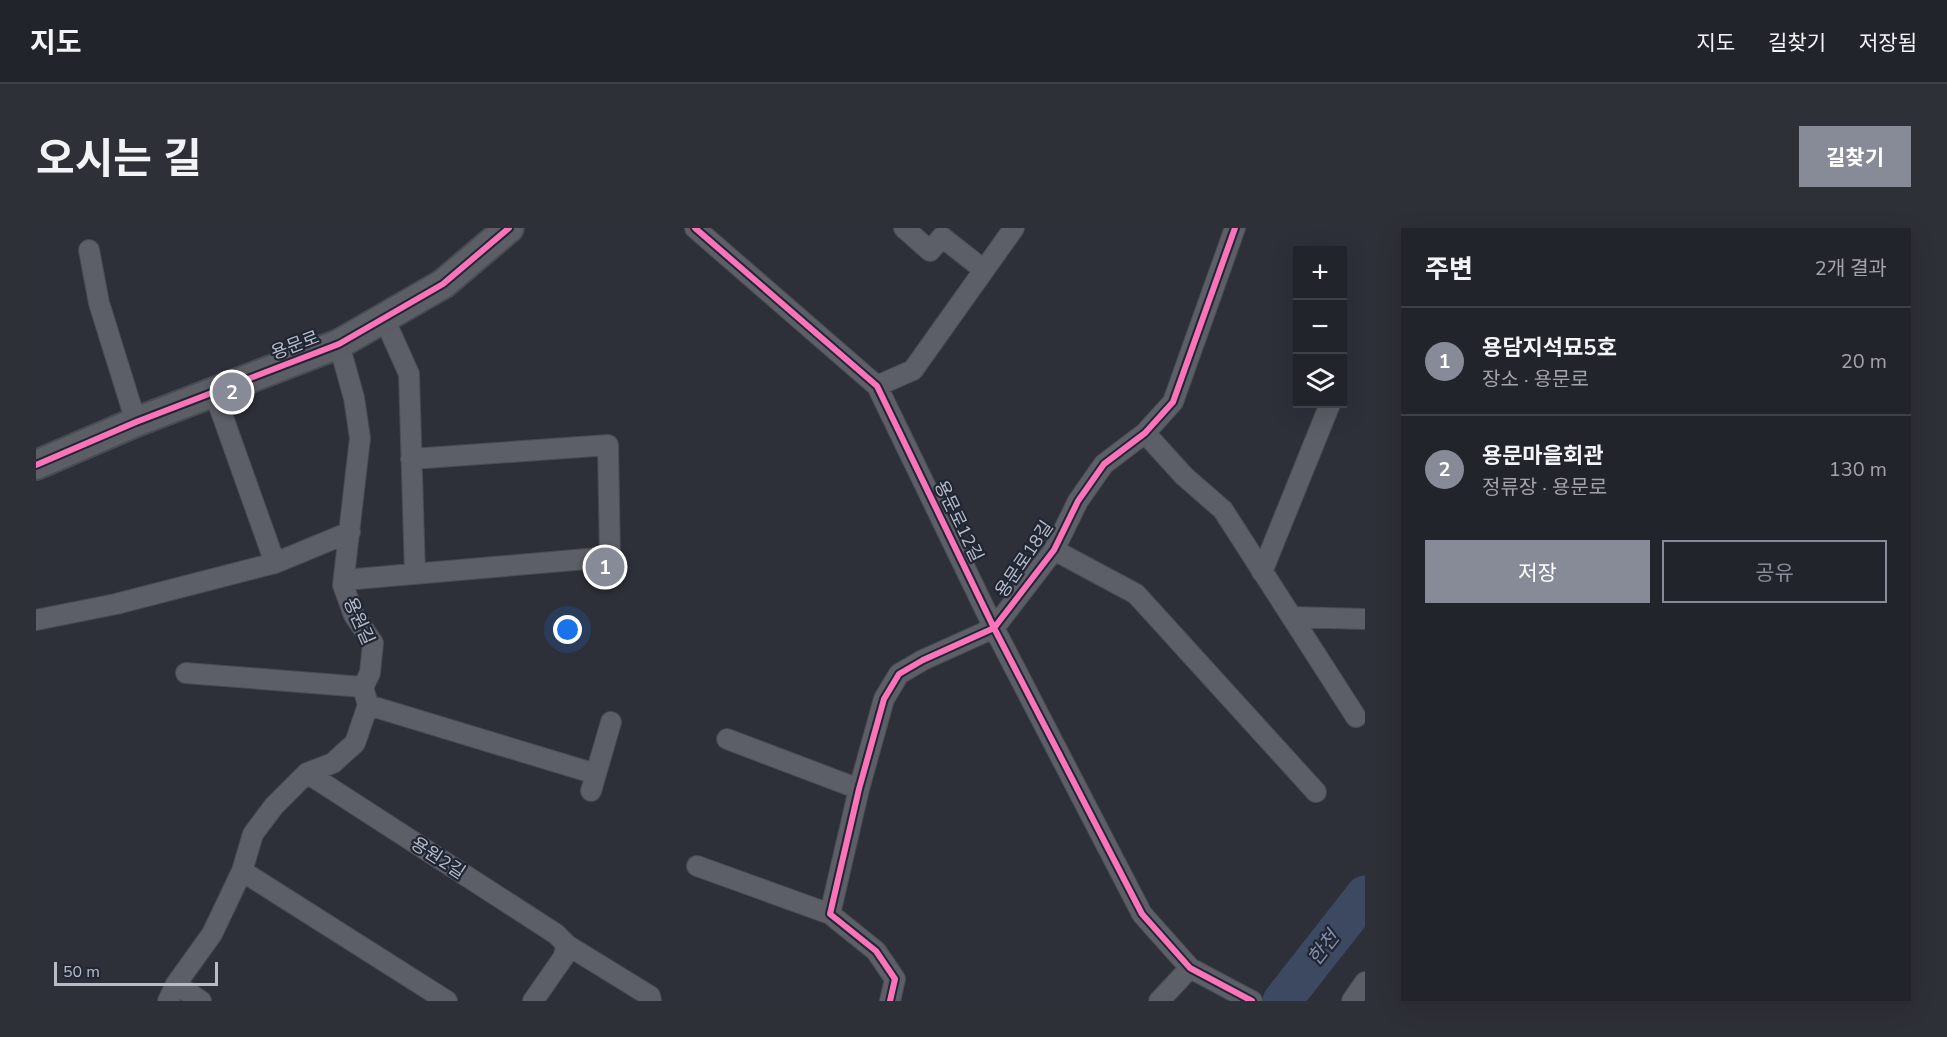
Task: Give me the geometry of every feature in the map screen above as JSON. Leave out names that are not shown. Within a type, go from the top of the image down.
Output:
[{"type":"main road","name":"용문로","points":[[41,459],[339,344],[443,284],[509,228]]},
{"type":"street","name":"용문로12길","points":[[694,228],[877,386],[994,628],[1142,915],[1190,968],[1252,1001]]},
{"type":"street","points":[[904,228],[930,251],[942,237],[984,270]]},
{"type":"street","points":[[877,386],[913,370],[1014,228]]},
{"type":"street","name":"용문로18길","points":[[830,914],[859,789],[884,699],[899,674],[923,660],[994,628],[1054,550],[1078,501],[1104,464],[1145,433],[1173,402],[1231,229]]},
{"type":"street","points":[[88,250],[99,303],[136,422]]},
{"type":"street","points":[[384,318],[409,374],[415,574]]},
{"type":"street","name":"용원길","points":[[172,993],[212,934],[242,871],[253,834],[274,806],[307,773],[333,763],[355,742],[370,673],[373,643],[354,615],[343,585],[360,438],[354,398],[339,344]]},
{"type":"street","points":[[214,392],[275,563]]},
{"type":"street","points":[[1262,572],[1328,408]]},
{"type":"street","points":[[1145,433],[1184,476],[1223,510],[1356,717]]},
{"type":"street","points":[[344,580],[610,557],[609,445],[411,459]]},
{"type":"street","points":[[36,620],[116,604],[275,563],[350,532]]},
{"type":"street","name":"용문로18길","points":[[1054,550],[1136,594],[1316,792]]},
{"type":"street","points":[[1292,617],[1365,619]]},
{"type":"street","points":[[186,673],[365,696],[593,783],[611,722]]},
{"type":"street","points":[[727,739],[859,789]]},
{"type":"street","name":"용원2길","points":[[307,773],[556,934],[567,945],[650,996],[651,1001]]},
{"type":"street","points":[[697,866],[830,914],[876,951],[895,979],[890,1001]]},
{"type":"street","points":[[242,871],[447,1001]]},
{"type":"street","points":[[536,1000],[562,958],[567,945]]},
{"type":"street","points":[[1159,1001],[1190,968]]},
{"type":"street","points":[[1352,1001],[1365,982]]},
{"type":"street","points":[[172,993],[201,1001]]},
{"type":"waterway","name":"한천","points":[[1282,1001],[1365,895]]},
{"type":"cycle path","points":[[36,465],[136,422],[339,344],[443,284],[509,228]]},
{"type":"cycle path","points":[[695,228],[877,386],[994,628],[1142,914],[1190,968],[1252,1001]]},
{"type":"cycle path","points":[[890,1001],[895,979],[876,951],[830,914],[859,789],[884,699],[899,674],[923,660],[994,628],[1054,550],[1078,501],[1104,464],[1145,433],[1173,402],[1235,228]]},
{"type":"place","name":"용문마을회관","points":[[232,392]]},
{"type":"place","name":"용담지석묘5호","points":[[605,567]]}]
